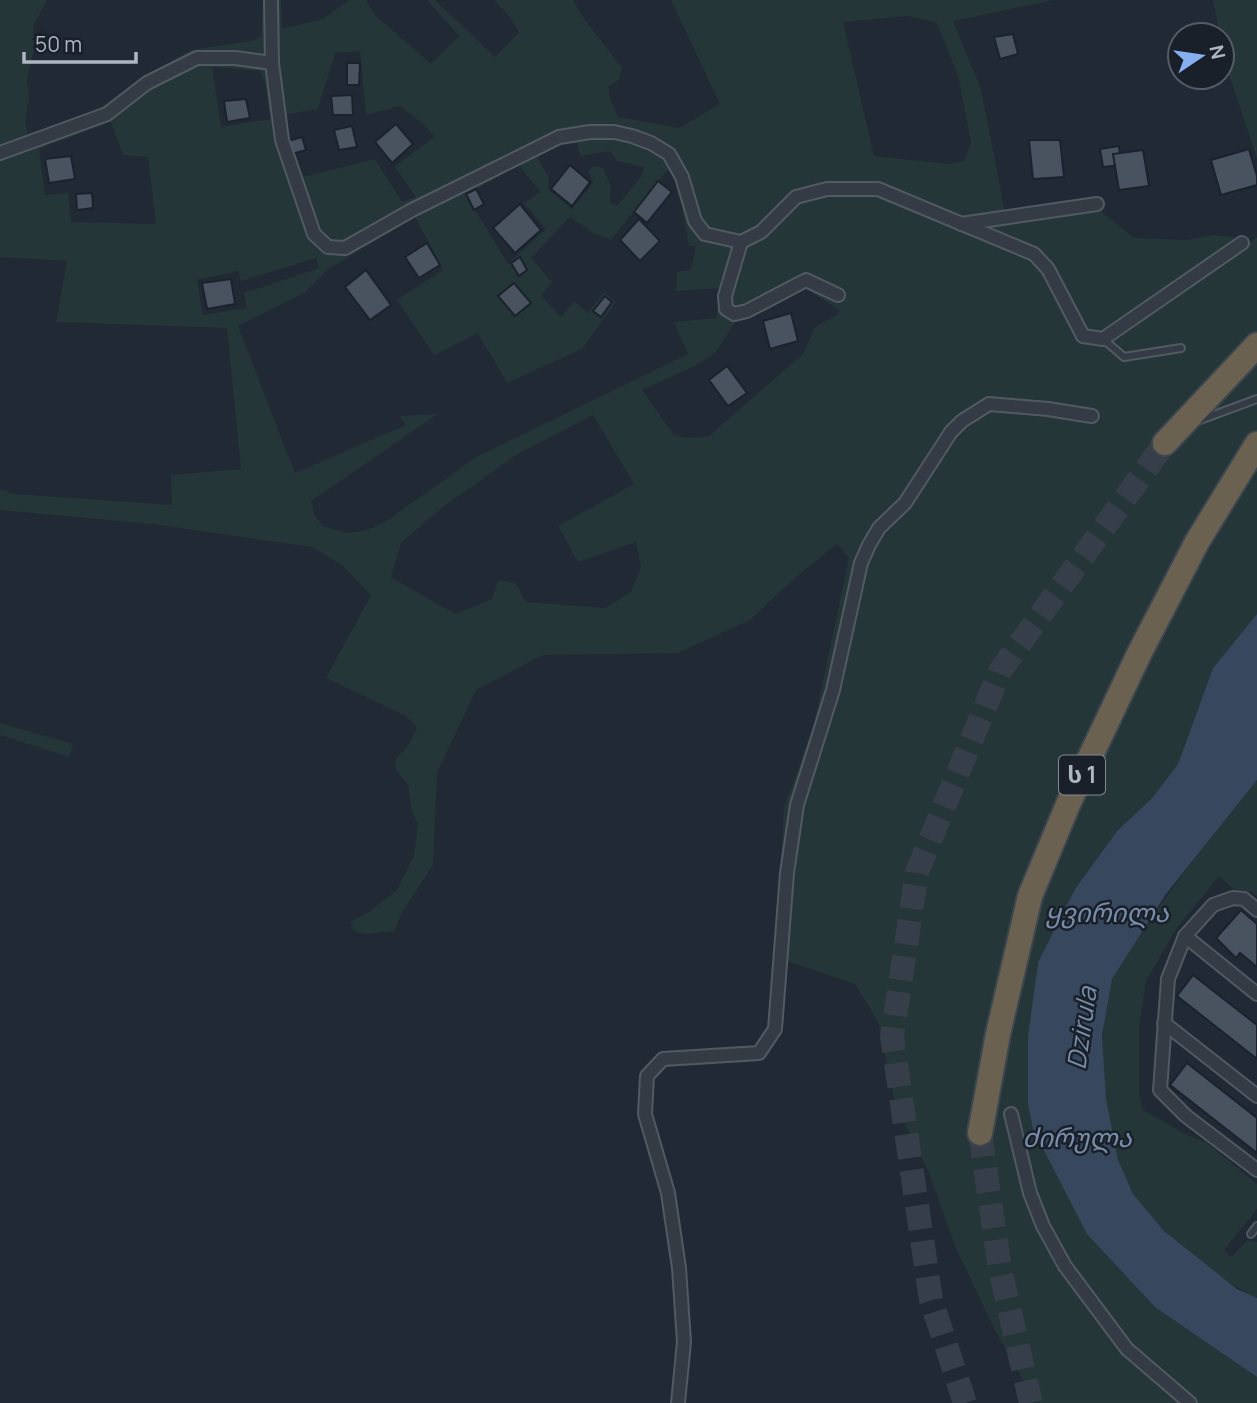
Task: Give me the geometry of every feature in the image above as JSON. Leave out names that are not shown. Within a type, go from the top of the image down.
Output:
[{"type":"highway","points":[[1172,435],[1257,345]]},
{"type":"highway","name":"ს 1","points":[[980,1133],[998,1034],[1030,896],[1069,802],[1139,654],[1197,542],[1257,444]]},
{"type":"street","points":[[271,0],[272,63],[282,140],[314,234],[328,247],[345,248],[559,137],[590,132],[614,132],[632,136],[651,143],[669,155],[682,177],[695,221],[705,234],[741,242],[761,232],[796,197],[827,189],[878,189],[1034,254],[1048,269],[1083,336],[1103,339],[1242,243]]},
{"type":"street","points":[[0,153],[107,114],[147,83],[197,58],[235,58],[272,63]]},
{"type":"street","points":[[961,225],[1097,204]]},
{"type":"street","points":[[741,242],[724,296],[726,309],[733,314],[747,311],[806,280],[838,295]]},
{"type":"street","points":[[678,1403],[684,1342],[679,1268],[668,1193],[645,1114],[647,1076],[663,1059],[759,1053],[775,1029],[788,873],[797,805],[833,690],[861,563],[879,528],[905,503],[951,432],[962,421],[989,404],[1092,415]]},
{"type":"street","points":[[1257,910],[1244,899],[1233,898],[1213,905],[1185,936],[1168,979],[1160,1090],[1186,1116],[1257,1170]]},
{"type":"street","points":[[1185,936],[1257,993]]},
{"type":"street","points":[[1164,1023],[1257,1096]]},
{"type":"street","points":[[1011,1114],[1030,1193],[1043,1226],[1065,1266],[1127,1349],[1190,1403]]},
{"type":"lane","points":[[1103,339],[1124,357],[1181,348]]},
{"type":"lane","points":[[1172,435],[1257,399]]},
{"type":"lane","points":[[1251,1234],[1257,1226]]},
{"type":"shaded area","points":[[0,0],[47,0],[33,26],[34,50],[27,79],[29,99],[25,122],[28,136],[97,110],[142,78],[191,50],[251,41],[261,37],[263,0],[281,0],[282,29],[323,19],[349,0],[366,0],[374,14],[431,64],[459,36],[427,0],[435,0],[495,57],[519,32],[494,0],[573,0],[622,68],[619,80],[608,87],[618,117],[679,128],[720,104],[671,0],[1054,0],[953,21],[981,89],[1005,212],[1097,199],[1099,210],[1134,238],[1186,240],[1213,235],[1232,237],[1246,246],[1257,237],[1257,614],[1213,668],[1178,764],[1152,798],[1117,831],[1075,889],[1038,961],[1028,1036],[1250,1373],[1257,1377],[1257,1403],[1036,1403],[997,1334],[956,1249],[928,1170],[896,1107],[878,1022],[855,984],[775,957],[784,808],[814,724],[849,558],[837,544],[796,577],[750,620],[678,653],[543,655],[476,690],[437,773],[433,865],[403,911],[394,931],[367,934],[354,931],[350,922],[369,912],[397,890],[414,856],[418,824],[412,811],[408,784],[397,772],[395,760],[408,746],[417,728],[406,716],[326,678],[371,595],[343,566],[312,547],[152,524],[0,510],[0,489],[15,494],[172,505],[171,475],[241,469],[227,328],[56,322],[67,261],[0,257]],"holes":[[[907,16],[936,22],[958,75],[971,142],[964,161],[949,164],[874,156],[843,22]],[[360,51],[366,115],[400,106],[435,136],[395,167],[416,197],[402,202],[375,159],[302,177],[286,131],[284,115],[318,109],[335,53]],[[212,67],[260,71],[265,83],[270,119],[221,127]],[[111,122],[123,155],[148,157],[156,224],[71,222],[68,193],[45,195],[39,149]],[[579,143],[577,146],[581,156],[609,151],[618,161],[644,167],[641,177],[617,206],[610,203],[611,186],[603,168],[595,166],[588,171],[593,183],[572,209],[548,189],[549,178],[536,155],[556,146]],[[519,165],[540,192],[524,203],[546,229],[508,264],[466,195]],[[668,169],[677,181],[689,246],[696,246],[691,270],[677,272],[676,291],[721,288],[716,318],[674,322],[688,354],[478,456],[385,522],[365,531],[346,533],[323,526],[315,516],[311,501],[438,414],[399,416],[406,425],[295,473],[238,326],[304,293],[327,270],[415,217],[443,270],[397,300],[434,355],[478,333],[507,383],[582,349],[616,302],[604,292],[588,313],[574,301],[561,317],[541,296],[552,282],[531,258],[570,217],[593,233],[611,240]],[[316,258],[319,268],[244,293],[247,308],[203,315],[197,280],[238,271],[241,281]],[[804,288],[840,310],[838,314],[814,328],[804,353],[709,436],[689,438],[674,435],[642,390],[695,366],[715,353],[735,322],[754,316]],[[593,415],[634,484],[558,526],[578,562],[636,542],[641,566],[631,592],[605,608],[526,602],[516,583],[498,580],[492,599],[455,614],[391,577],[401,543],[444,506],[518,454]]]},
{"type":"shaded area","points":[[1213,0],[1257,0],[1257,158],[1235,91],[1236,21],[1217,21]]},
{"type":"shaded area","points":[[0,723],[73,744],[69,757],[0,735]]},
{"type":"shaded area","points":[[1257,780],[1257,896],[1253,892],[1233,889],[1219,876],[1176,929],[1146,981],[1139,1027],[1139,1095],[1143,1110],[1207,1143],[1257,1184],[1257,1209],[1224,1250],[1232,1257],[1247,1240],[1257,1242],[1257,1298],[1189,1253],[1156,1222],[1133,1193],[1122,1172],[1108,1119],[1104,1089],[1103,1031],[1106,1004],[1116,971],[1179,879]]},
{"type":"water","name":"ყვირილა","points":[[1257,614],[1257,780],[1166,894],[1112,979],[1102,1036],[1106,1099],[1118,1160],[1133,1194],[1164,1231],[1237,1289],[1257,1298],[1257,1377],[1155,1307],[1087,1234],[1033,1129],[1028,1104],[1028,1036],[1038,962],[1075,889],[1117,831],[1152,798],[1178,764],[1213,668]]},
{"type":"building","points":[[1013,34],[1018,54],[1000,59],[994,37]]},
{"type":"building","points":[[347,63],[360,63],[359,85],[347,85]]},
{"type":"building","points":[[352,95],[353,115],[333,115],[331,96]]},
{"type":"building","points":[[246,99],[250,118],[227,122],[224,101]]},
{"type":"building","points":[[396,124],[413,144],[392,163],[375,142]]},
{"type":"building","points":[[352,126],[357,147],[339,150],[334,130]]},
{"type":"building","points":[[302,137],[306,150],[292,154],[288,141]]},
{"type":"building","points":[[1029,140],[1060,140],[1064,177],[1033,179]]},
{"type":"building","points":[[1119,146],[1121,165],[1103,167],[1100,149]]},
{"type":"building","points":[[1249,149],[1257,185],[1221,195],[1211,160]]},
{"type":"building","points":[[1143,150],[1149,186],[1119,190],[1113,154]]},
{"type":"building","points":[[71,156],[75,179],[49,183],[45,159]]},
{"type":"building","points":[[570,165],[590,182],[572,206],[551,189]]},
{"type":"building","points":[[658,181],[672,192],[647,223],[634,212]]},
{"type":"building","points":[[476,189],[484,204],[474,210],[466,194]]},
{"type":"building","points":[[92,193],[93,208],[77,210],[76,194]]},
{"type":"building","points":[[520,204],[541,230],[515,253],[493,228]]},
{"type":"building","points":[[639,219],[660,241],[640,261],[620,240]]},
{"type":"building","points":[[427,243],[440,265],[419,278],[405,257]]},
{"type":"building","points":[[520,257],[527,270],[519,276],[511,263]]},
{"type":"building","points":[[366,270],[391,305],[370,320],[345,287]]},
{"type":"building","points":[[231,279],[235,304],[207,309],[202,283]]},
{"type":"building","points":[[514,283],[531,303],[515,316],[498,296]]},
{"type":"building","points":[[605,296],[612,302],[601,317],[593,311]]},
{"type":"building","points":[[791,313],[798,341],[770,349],[763,321]]},
{"type":"building","points":[[727,366],[747,393],[728,406],[709,380]]},
{"type":"building","points":[[1241,910],[1257,924],[1257,967],[1240,953],[1236,958],[1216,938]]},
{"type":"building","points":[[1193,975],[1257,1025],[1257,1059],[1177,996]]},
{"type":"building","points":[[1187,1063],[1257,1118],[1257,1153],[1170,1085]]},
{"type":"tunnel","points":[[965,1403],[931,1300],[892,1037],[917,872],[1000,671],[1165,443]]},
{"type":"tunnel","points":[[980,1133],[1000,1269],[1031,1403]]},
{"type":"water label","name":"Dzirula","points":[[1082,1028]]},
{"type":"water label","name":"ძირულა","points":[[1077,1138]]}]
